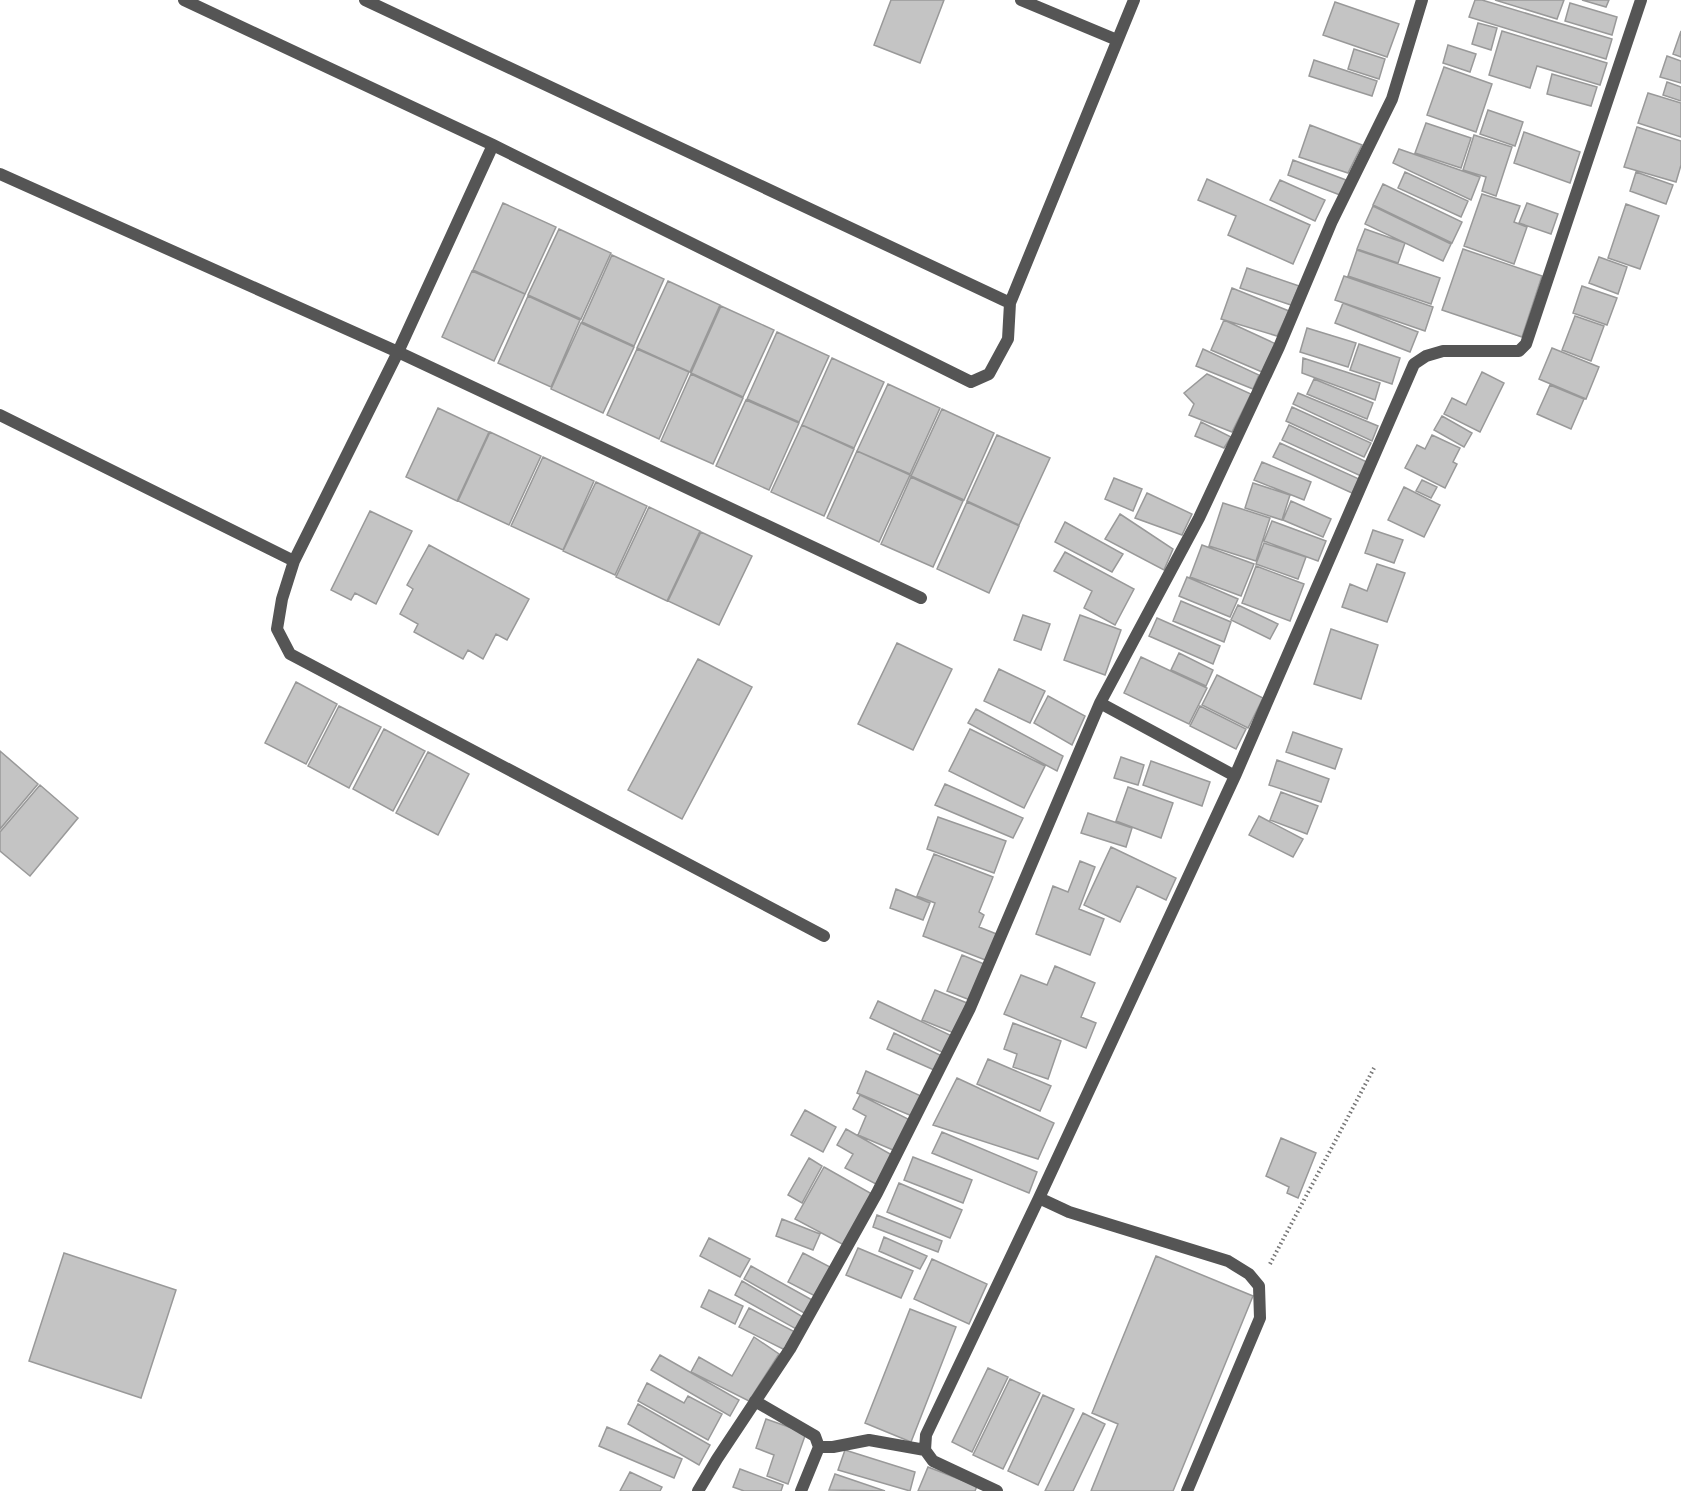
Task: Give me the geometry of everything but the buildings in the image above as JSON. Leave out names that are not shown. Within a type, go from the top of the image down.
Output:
[{"type":"street","points":[[184,0],[493,145],[971,382],[989,374],[1008,339],[1010,303],[1134,0]]},
{"type":"street","points":[[365,0],[1010,303]]},
{"type":"street","points":[[1021,0],[1118,40]]},
{"type":"street","points":[[698,1491],[790,1349],[877,1193],[965,1018],[1100,703],[1199,518],[1279,347],[1332,221],[1392,99],[1422,0]]},
{"type":"street","points":[[997,1491],[933,1461],[926,1450],[926,1435],[1235,776],[1414,364],[1426,356],[1443,351],[1519,351],[1526,344],[1641,0]]},
{"type":"street","points":[[493,145],[399,352],[294,561],[282,599],[277,629],[290,654],[824,936]]},
{"type":"street","points":[[0,174],[399,352],[921,598]]},
{"type":"street","points":[[0,415],[294,561]]},
{"type":"street","points":[[1100,703],[1235,776]]},
{"type":"street","points":[[1039,1198],[1069,1212],[1228,1261],[1249,1274],[1259,1286],[1260,1318],[1187,1491]]},
{"type":"street","points":[[756,1401],[815,1436],[819,1447],[801,1491]]},
{"type":"street","points":[[819,1447],[833,1447],[869,1440],[926,1450]]},
{"type":"path","points":[[1259,1286],[1374,1068]]}]
